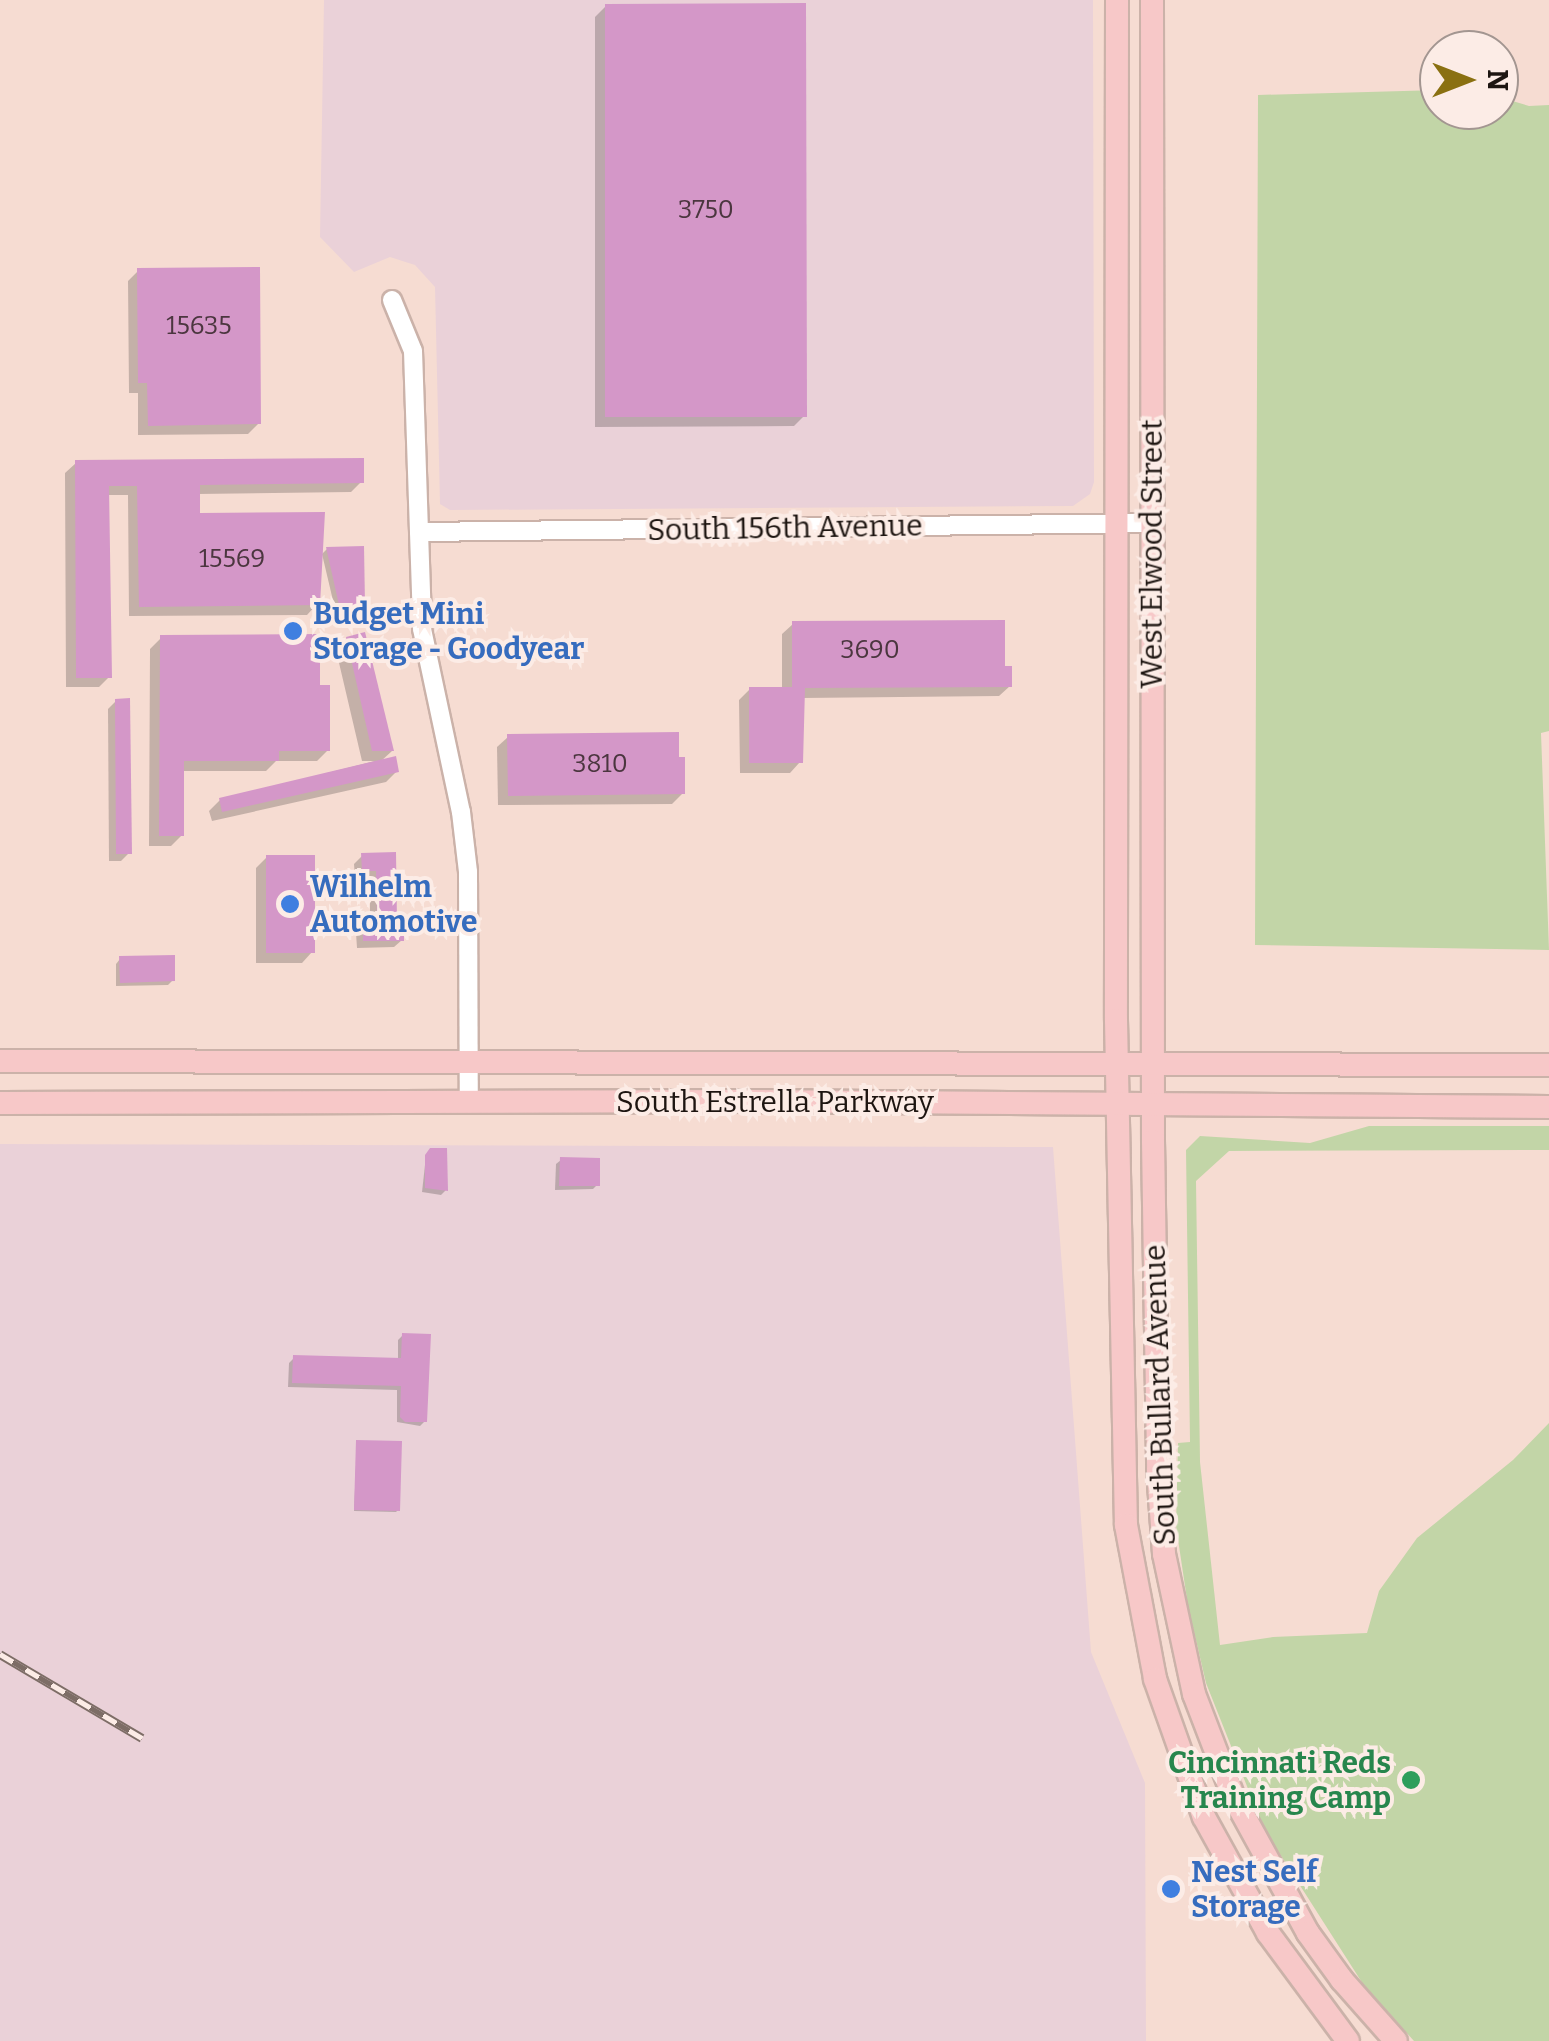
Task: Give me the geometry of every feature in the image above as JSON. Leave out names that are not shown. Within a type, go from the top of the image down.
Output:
[{"type":"main road","name":"West Elwood Street","points":[[1116,0],[1116,1105]]},
{"type":"main road","name":"West Elwood Street","points":[[1152,0],[1153,1108]]},
{"type":"main road","name":"South Estrella Parkway","points":[[0,1060],[1549,1065]]},
{"type":"main road","name":"South Estrella Parkway","points":[[0,1103],[1549,1108]]},
{"type":"main road","name":"South Bullard Avenue","points":[[1116,1105],[1123,1488],[1140,1620],[1177,1745],[1222,1855],[1268,1933],[1348,2041]]},
{"type":"main road","name":"South Bullard Avenue","points":[[1153,1108],[1160,1512],[1181,1649],[1210,1744],[1275,1879],[1342,1980],[1396,2041]]},
{"type":"street","points":[[392,300],[413,351],[422,629],[461,812],[468,872],[469,1102]]},
{"type":"street","name":"South 156th Avenue","points":[[419,532],[1151,523]]},
{"type":"shaded area","points":[[324,0],[1093,0],[1094,482],[1090,494],[1073,506],[450,510],[440,504],[435,287],[415,265],[390,257],[354,272],[320,237]]},
{"type":"shaded area","points":[[0,1144],[1053,1147],[1091,1652],[1145,1783],[1146,2041],[0,2041]]},
{"type":"green space","points":[[1419,91],[1419,130],[1519,130],[1519,103],[1549,105],[1549,731],[1541,733],[1549,950],[1255,945],[1258,95]]},
{"type":"green space","name":"Cincinnati Reds Training Camp","points":[[1369,1126],[1549,1126],[1549,1150],[1229,1151],[1196,1181],[1200,1462],[1220,1645],[1273,1637],[1367,1633],[1379,1591],[1417,1538],[1513,1460],[1549,1423],[1549,2041],[1414,2041],[1363,1984],[1264,1829],[1206,1683],[1188,1606],[1176,1526],[1178,1443],[1190,1442],[1186,1150],[1200,1136],[1310,1143]]},
{"type":"building","points":[[806,3],[807,417],[605,417],[605,4]]},
{"type":"building","points":[[260,267],[261,424],[148,426],[147,383],[138,383],[137,268]]},
{"type":"building","points":[[364,458],[364,483],[200,485],[200,513],[325,512],[320,605],[139,607],[137,486],[109,486],[112,678],[76,678],[75,460]]},
{"type":"building","points":[[364,546],[365,605],[339,605],[326,547]]},
{"type":"building","points":[[1005,620],[1005,666],[1012,666],[1012,687],[805,688],[803,763],[749,763],[749,687],[792,687],[792,621]]},
{"type":"building","points":[[365,632],[394,751],[372,751],[346,637]]},
{"type":"building","points":[[320,634],[320,685],[330,685],[330,751],[279,751],[279,761],[184,761],[184,836],[159,836],[160,635]]},
{"type":"building","points":[[130,698],[132,854],[116,854],[115,699]]},
{"type":"building","points":[[679,732],[679,757],[685,757],[685,794],[508,796],[507,734]]},
{"type":"building","points":[[396,756],[399,772],[222,812],[219,798]]},
{"type":"building","points":[[396,852],[397,922],[404,922],[404,941],[363,941],[363,922],[377,922],[376,871],[362,871],[361,853]]},
{"type":"building","name":"Wilhelm Automotive","points":[[266,855],[315,855],[315,953],[266,953]]},
{"type":"building","points":[[175,955],[175,981],[120,983],[119,956]]},
{"type":"building","points":[[430,1148],[447,1148],[448,1191],[425,1188],[425,1155]]},
{"type":"building","points":[[560,1157],[600,1158],[600,1186],[559,1186]]},
{"type":"building","points":[[402,1333],[431,1334],[427,1422],[405,1422],[400,1417],[401,1386],[292,1383],[293,1355],[401,1358]]},
{"type":"building","points":[[356,1440],[402,1441],[400,1511],[354,1510]]},
{"type":"railway","points":[[0,1654],[142,1738]]},
{"type":"place","name":"Budget Mini Storage - Goodyear","points":[[293,631]]},
{"type":"place","name":"Wilhelm Automotive","points":[[290,904]]},
{"type":"place","name":"Cincinnati Reds Training Camp","points":[[1411,1780]]},
{"type":"place","name":"Nest Self Storage","points":[[1171,1889]]}]
